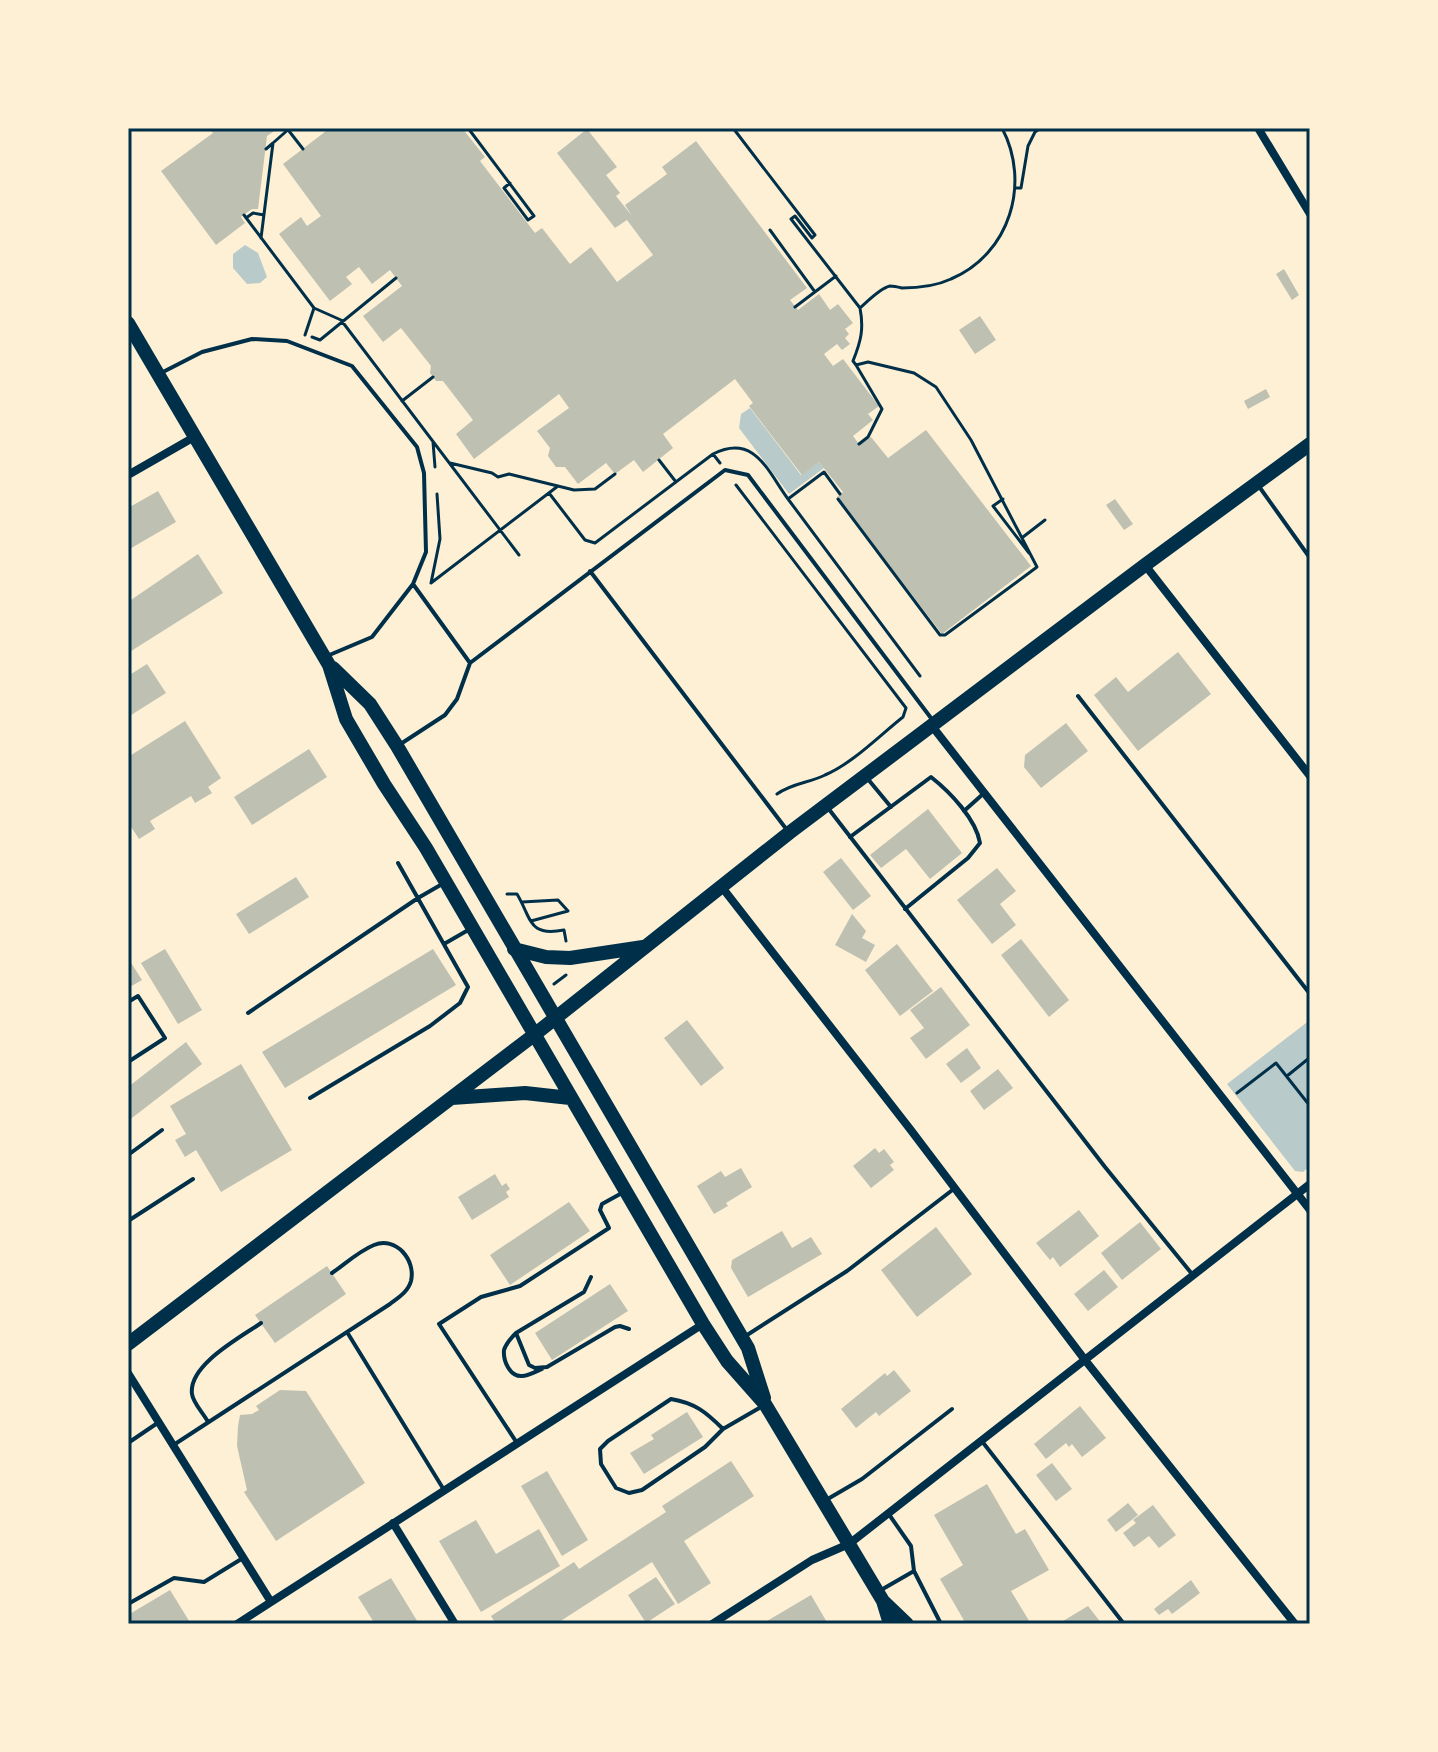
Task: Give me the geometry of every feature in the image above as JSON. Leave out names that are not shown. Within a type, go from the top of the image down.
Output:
[{"type":"main road","points":[[128,323],[327,661],[346,719],[384,784],[446,882],[703,1324],[727,1361],[765,1404],[824,1501],[880,1596],[890,1624]]},
{"type":"main road","points":[[128,1344],[534,1035],[789,833],[1310,444]]},
{"type":"main road","points":[[327,661],[370,704],[397,746],[748,1348],[765,1404]]},
{"type":"main road","points":[[514,949],[546,957],[570,958],[644,947]]},
{"type":"main road","points":[[452,1098],[525,1093],[570,1098]]},
{"type":"main road","points":[[880,1596],[907,1624]]},
{"type":"street","points":[[1259,128],[1310,214]]},
{"type":"street","points":[[128,475],[196,436]]},
{"type":"street","points":[[1145,565],[1310,776]]},
{"type":"street","points":[[934,725],[1310,1210]]},
{"type":"street","points":[[721,886],[1085,1360],[1295,1624]]},
{"type":"street","points":[[712,1624],[812,1560],[849,1544],[1310,1184]]},
{"type":"street","points":[[237,1624],[703,1324]]},
{"type":"street","points":[[128,1373],[271,1602]]},
{"type":"street","points":[[393,1523],[455,1624]]},
{"type":"lane","points":[[159,375],[202,352],[252,339],[287,341],[352,366],[417,447],[424,473],[426,552],[413,584],[372,637],[327,661]]},
{"type":"lane","points":[[397,746],[445,715],[457,699],[470,663],[725,470],[748,475],[934,725]]},
{"type":"lane","points":[[1256,483],[1310,558]]},
{"type":"lane","points":[[590,571],[789,833]]},
{"type":"lane","points":[[413,584],[470,663]]},
{"type":"lane","points":[[1078,696],[1310,994]]},
{"type":"lane","points":[[865,776],[891,807]]},
{"type":"lane","points":[[850,837],[931,777],[964,811],[979,832],[980,843],[968,858],[905,909]]},
{"type":"lane","points":[[964,811],[984,793]]},
{"type":"lane","points":[[826,806],[1193,1276]]},
{"type":"lane","points":[[310,1098],[430,1026],[460,1003],[468,987],[398,863]]},
{"type":"lane","points":[[248,1013],[446,882]]},
{"type":"lane","points":[[444,944],[473,928]]},
{"type":"lane","points":[[128,1002],[138,996],[165,1038],[128,1062]]},
{"type":"lane","points":[[128,1155],[162,1130]]},
{"type":"lane","points":[[128,1221],[193,1179]]},
{"type":"lane","points":[[742,1339],[847,1271],[955,1188]]},
{"type":"lane","points":[[517,1443],[439,1324],[481,1297],[520,1286],[609,1228],[600,1210],[602,1204],[625,1191]]},
{"type":"lane","points":[[173,1445],[404,1293],[411,1282],[408,1258],[398,1247],[388,1243],[375,1244],[332,1273]]},
{"type":"lane","points":[[591,1277],[584,1292],[516,1333],[504,1353],[509,1369],[523,1376],[547,1367],[615,1327],[629,1329]]},
{"type":"lane","points":[[208,1422],[192,1396],[194,1379],[207,1361],[261,1323]]},
{"type":"lane","points":[[347,1332],[444,1490]]},
{"type":"lane","points":[[516,1333],[529,1365],[547,1367]]},
{"type":"lane","points":[[723,1429],[690,1402],[671,1399],[608,1441],[600,1449],[601,1464],[616,1488],[629,1493],[642,1490],[705,1447],[723,1429],[765,1404]]},
{"type":"lane","points":[[824,1501],[862,1479],[952,1409]]},
{"type":"lane","points":[[128,1443],[159,1422]]},
{"type":"lane","points":[[981,1440],[1124,1624]]},
{"type":"lane","points":[[888,1513],[911,1546],[914,1571],[941,1624]]},
{"type":"lane","points":[[128,1604],[174,1578],[204,1582],[243,1558]]},
{"type":"lane","points":[[880,1596],[914,1571]]},
{"type":"path","points":[[468,128],[510,183],[534,216],[528,220],[504,188],[510,183]]},
{"type":"path","points":[[733,128],[815,235],[812,238],[795,216],[791,219],[860,308],[864,325],[862,340],[853,361],[882,409],[868,437],[859,444]]},
{"type":"path","points":[[860,308],[888,286],[917,287],[939,283],[971,268],[990,251],[1002,234],[1011,212],[1015,188],[1014,157],[1002,128]]},
{"type":"path","points":[[1015,188],[1021,188],[1031,138],[1041,128]]},
{"type":"path","points":[[266,149],[289,130],[303,149]]},
{"type":"path","points":[[261,238],[273,143]]},
{"type":"path","points":[[264,215],[253,213],[245,217],[314,308],[341,320],[519,555]]},
{"type":"path","points":[[770,230],[815,292]]},
{"type":"path","points":[[795,307],[836,276]]},
{"type":"path","points":[[314,308],[305,335],[320,340],[396,278]]},
{"type":"path","points":[[838,499],[940,635],[945,635],[1037,567],[971,440],[936,387],[914,373],[868,362],[856,365]]},
{"type":"path","points":[[402,401],[433,377]]},
{"type":"path","points":[[433,441],[436,473]]},
{"type":"path","points":[[713,454],[906,708],[903,717],[840,766],[826,775],[786,787],[777,794]]},
{"type":"path","points":[[659,460],[676,482]]},
{"type":"path","points":[[450,463],[498,477],[509,474],[574,490],[595,489],[615,474]]},
{"type":"path","points":[[437,488],[440,539],[431,583],[558,486]]},
{"type":"path","points":[[788,499],[920,676]]},
{"type":"path","points":[[989,510],[1003,499]]},
{"type":"path","points":[[993,506],[1033,559]]},
{"type":"path","points":[[1022,537],[1045,520]]},
{"type":"path","points":[[507,894],[517,894],[539,931],[564,930],[566,941]]},
{"type":"path","points":[[522,902],[558,900],[568,911],[531,921]]},
{"type":"path","points":[[554,984],[563,981],[572,970]]},
{"type":"path","points":[[1287,1076],[1308,1059]]},
{"type":"path","points":[[1225,1102],[1276,1063],[1310,1106]]},
{"type":"shaded area","points":[[245,245],[258,253],[267,277],[260,283],[247,284],[233,268],[233,254]]},
{"type":"shaded area","points":[[750,408],[801,475],[819,462],[824,468],[789,494],[739,428],[741,414]]},
{"type":"shaded area","points":[[1310,1020],[1310,1166],[1303,1172],[1295,1171],[1227,1084]]},
{"type":"building","points":[[209,128],[279,128],[267,136],[258,209],[252,209],[241,217],[245,223],[216,245],[161,171],[213,133]]},
{"type":"building","points":[[330,128],[462,128],[485,157],[480,161],[535,233],[542,228],[570,264],[591,247],[617,282],[653,255],[627,220],[615,228],[557,153],[587,129],[617,167],[606,175],[620,193],[616,196],[632,216],[625,205],[667,174],[662,167],[696,141],[807,288],[790,300],[798,310],[819,294],[830,310],[838,304],[853,323],[845,329],[849,334],[845,338],[850,344],[842,350],[837,344],[824,354],[833,366],[843,359],[879,406],[868,414],[873,420],[853,436],[859,444],[871,437],[888,458],[926,430],[1031,566],[942,634],[837,497],[843,492],[819,462],[802,475],[749,406],[753,403],[735,379],[663,434],[673,448],[643,472],[634,460],[615,474],[606,463],[578,484],[565,467],[556,467],[548,456],[550,448],[537,431],[569,408],[559,394],[474,459],[456,434],[473,420],[443,381],[436,381],[430,373],[431,366],[401,328],[383,342],[363,316],[402,286],[390,270],[372,284],[359,267],[346,277],[352,284],[330,301],[279,234],[301,217],[307,226],[321,216],[283,164]]},
{"type":"building","points":[[1284,269],[1299,295],[1292,300],[1276,274]]},
{"type":"building","points":[[980,316],[996,340],[975,354],[959,330]]},
{"type":"building","points":[[1266,389],[1270,397],[1248,409],[1244,401]]},
{"type":"building","points":[[158,491],[176,522],[128,550],[128,508]]},
{"type":"building","points":[[1115,499],[1133,524],[1124,530],[1106,505]]},
{"type":"building","points":[[198,554],[223,593],[128,653],[128,602]]},
{"type":"building","points":[[1178,652],[1211,694],[1138,751],[1094,695],[1116,677],[1128,692]]},
{"type":"building","points":[[147,664],[166,693],[128,717],[128,676]]},
{"type":"building","points":[[185,721],[221,778],[208,787],[212,793],[195,803],[191,796],[150,821],[155,829],[139,839],[128,822],[128,757]]},
{"type":"building","points":[[1066,723],[1088,751],[1041,788],[1024,767],[1025,755]]},
{"type":"building","points":[[309,749],[327,777],[252,825],[234,797]]},
{"type":"building","points":[[928,809],[962,853],[930,879],[906,849],[881,868],[870,855]]},
{"type":"building","points":[[841,858],[871,896],[853,910],[823,872]]},
{"type":"building","points":[[997,868],[1016,891],[1000,904],[1016,925],[992,944],[957,900]]},
{"type":"building","points":[[296,877],[309,897],[249,934],[236,914]]},
{"type":"building","points":[[852,914],[866,931],[862,938],[875,945],[866,962],[835,945]]},
{"type":"building","points":[[1021,939],[1069,1000],[1049,1017],[1001,955]]},
{"type":"building","points":[[897,944],[933,991],[900,1016],[865,970]]},
{"type":"building","points":[[165,949],[202,1010],[178,1024],[141,963]]},
{"type":"building","points":[[433,949],[456,985],[285,1088],[262,1052]]},
{"type":"building","points":[[128,958],[142,980],[128,988]]},
{"type":"building","points":[[941,987],[970,1025],[926,1059],[910,1038],[924,1028],[910,1010]]},
{"type":"building","points":[[687,1020],[724,1068],[701,1086],[664,1038]]},
{"type":"building","points":[[186,1042],[202,1064],[128,1121],[128,1087]]},
{"type":"building","points":[[967,1048],[981,1068],[961,1083],[946,1064]]},
{"type":"building","points":[[241,1064],[292,1150],[221,1192],[196,1150],[185,1157],[175,1140],[186,1134],[170,1106]]},
{"type":"building","points":[[998,1069],[1013,1088],[984,1110],[970,1091]]},
{"type":"building","points":[[875,1148],[879,1153],[884,1149],[894,1162],[890,1165],[894,1170],[871,1188],[853,1166]]},
{"type":"building","points":[[741,1168],[752,1187],[714,1214],[697,1186],[721,1171],[725,1177]]},
{"type":"building","points":[[495,1174],[502,1186],[506,1183],[510,1189],[506,1192],[509,1197],[472,1220],[458,1197]]},
{"type":"building","points":[[569,1202],[590,1231],[510,1285],[490,1255]]},
{"type":"building","points":[[1079,1210],[1099,1236],[1060,1267],[1036,1243]]},
{"type":"building","points":[[1140,1222],[1161,1249],[1122,1280],[1101,1253]]},
{"type":"building","points":[[936,1227],[972,1274],[917,1317],[881,1270]]},
{"type":"building","points":[[782,1231],[792,1248],[811,1237],[822,1254],[748,1297],[731,1268],[732,1260]]},
{"type":"building","points":[[327,1266],[346,1294],[275,1343],[255,1315]]},
{"type":"building","points":[[1104,1270],[1118,1287],[1088,1311],[1074,1294]]},
{"type":"building","points":[[610,1284],[628,1311],[552,1360],[535,1333]]},
{"type":"building","points":[[894,1370],[911,1391],[879,1416],[876,1412],[856,1428],[841,1409],[885,1373],[887,1376]]},
{"type":"building","points":[[280,1390],[306,1391],[365,1483],[276,1541],[244,1492],[247,1490],[237,1446],[240,1415],[259,1410],[256,1406]]},
{"type":"building","points":[[1080,1406],[1106,1438],[1082,1457],[1072,1444],[1069,1447],[1066,1443],[1046,1459],[1034,1444]]},
{"type":"building","points":[[687,1412],[703,1437],[644,1474],[630,1453],[654,1439],[651,1435]]},
{"type":"building","points":[[731,1461],[754,1496],[684,1541],[711,1583],[678,1604],[652,1562],[556,1624],[496,1624],[491,1616],[574,1562],[579,1569],[666,1512],[662,1506]]},
{"type":"building","points":[[1052,1463],[1072,1489],[1056,1501],[1036,1475]]},
{"type":"building","points":[[547,1471],[588,1540],[562,1556],[521,1486]]},
{"type":"building","points":[[987,1484],[1016,1534],[1025,1529],[1049,1570],[1011,1591],[1031,1624],[966,1624],[940,1579],[963,1565],[934,1515]]},
{"type":"building","points":[[1128,1503],[1138,1515],[1116,1532],[1107,1520]]},
{"type":"building","points":[[1153,1505],[1176,1535],[1159,1548],[1149,1536],[1134,1547],[1123,1533],[1136,1523],[1133,1520]]},
{"type":"building","points":[[476,1520],[496,1554],[539,1529],[560,1566],[481,1612],[439,1541]]},
{"type":"building","points":[[656,1577],[675,1604],[646,1623],[628,1595]]},
{"type":"building","points":[[391,1578],[419,1624],[375,1624],[358,1597]]},
{"type":"building","points":[[1191,1580],[1200,1593],[1172,1614],[1168,1609],[1159,1615],[1154,1609]]},
{"type":"building","points":[[170,1590],[191,1624],[128,1624],[128,1615]]},
{"type":"building","points":[[811,1595],[828,1624],[769,1624],[767,1621]]},
{"type":"building","points":[[1088,1606],[1102,1624],[1058,1624]]}]
